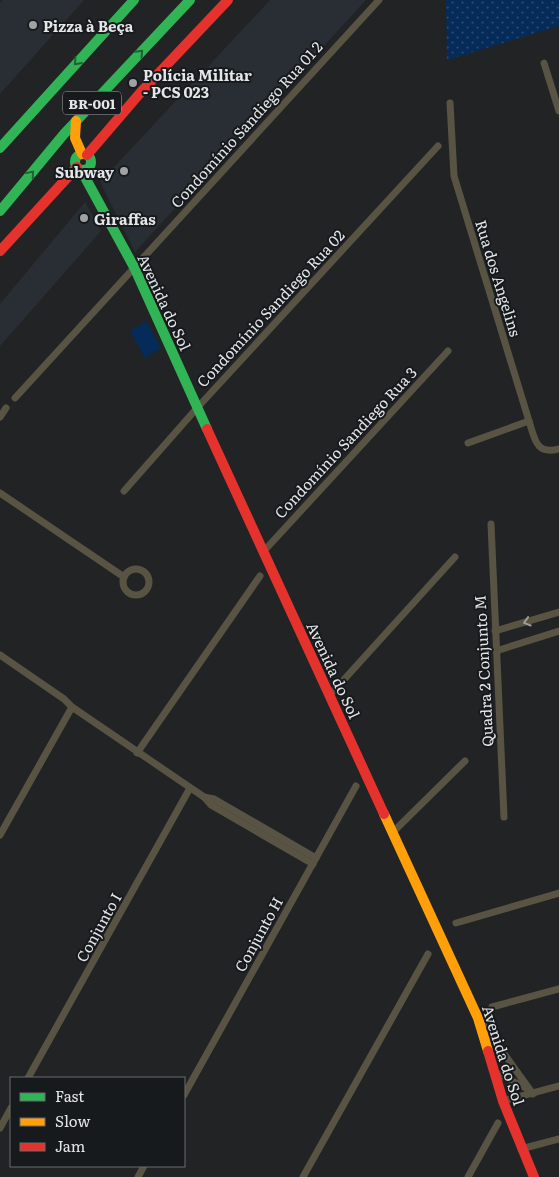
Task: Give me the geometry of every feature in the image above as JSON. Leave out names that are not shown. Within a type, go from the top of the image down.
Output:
[{"type":"main road","name":"BR-001","points":[[0,148],[134,0]]},
{"type":"main road","name":"BR-001","points":[[0,211],[76,121],[190,0]]},
{"type":"main road","points":[[0,251],[79,159],[228,0]]},
{"type":"main road","points":[[76,121],[74,136],[79,159]]},
{"type":"main road","points":[[54,146],[79,159]]},
{"type":"main road","name":"Avenida do Sol","points":[[79,159],[89,182],[134,267],[478,1018],[503,1102],[534,1177]]},
{"type":"street","name":"Condomínio Sandiego Rua 01 2","points":[[15,398],[379,0]]},
{"type":"street","points":[[544,63],[559,111]]},
{"type":"street","name":"Rua dos Angelins","points":[[450,103],[454,176],[529,421],[538,446],[548,452],[559,449]]},
{"type":"street","name":"Condomínio Sandiego Rua 02","points":[[124,491],[197,408],[438,146]]},
{"type":"street","name":"Condomínio Sandiego Rua 3","points":[[263,552],[448,351]]},
{"type":"street","points":[[0,417],[6,408]]},
{"type":"street","points":[[468,443],[529,421]]},
{"type":"street","points":[[0,493],[124,576]]},
{"type":"street","name":"Quadra 2 Conjunto M","points":[[490,524],[504,817]]},
{"type":"street","points":[[330,695],[455,557]]},
{"type":"street","points":[[137,752],[260,576]]},
{"type":"street","points":[[495,631],[559,612]]},
{"type":"street","points":[[496,650],[559,631]]},
{"type":"street","points":[[0,655],[64,699],[72,708],[204,797],[211,805],[248,823],[314,861]]},
{"type":"street","points":[[0,835],[72,708]]},
{"type":"street","points":[[392,833],[465,761]]},
{"type":"street","name":"Conjunto H","points":[[185,1093],[356,786]]},
{"type":"street","name":"Conjunto I","points":[[29,1077],[136,888],[190,788]]},
{"type":"street","points":[[456,923],[559,893]]},
{"type":"street","points":[[303,1177],[428,954]]},
{"type":"street","points":[[492,1007],[559,989]]},
{"type":"street","points":[[478,1018],[508,1062],[531,1091]]},
{"type":"street","points":[[508,1062],[501,1059],[493,1068],[531,1091]]},
{"type":"street","points":[[503,1102],[531,1091],[559,1086]]},
{"type":"street","points":[[0,1128],[10,1110]]},
{"type":"street","points":[[468,1177],[498,1123]]},
{"type":"street","points":[[522,1149],[559,1139]]},
{"type":"shaded area","points":[[3,0],[84,0],[0,94],[0,3]]},
{"type":"shaded area","points":[[270,0],[366,0],[135,252],[100,182]]},
{"type":"shaded area","points":[[446,0],[559,0],[559,26],[447,60]]},
{"type":"shaded area","points":[[85,202],[101,231],[0,346],[0,304]]},
{"type":"shaded area","points":[[146,321],[161,348],[145,358],[130,331]]},
{"type":"traffic: fast","points":[[0,148],[134,0]]},
{"type":"traffic: fast","points":[[0,211],[64,134],[190,0]]},
{"type":"traffic: fast","points":[[83,154],[89,156],[91,162],[89,168],[83,170],[77,168],[75,162],[77,156],[83,154]]},
{"type":"traffic: fast","points":[[81,170],[134,267],[207,429]]},
{"type":"traffic: slow","points":[[76,121],[75,138],[82,154]]},
{"type":"traffic: slow","points":[[384,814],[478,1018],[488,1051]]},
{"type":"traffic: jam","points":[[87,155],[141,92],[228,0]]},
{"type":"traffic: jam","points":[[0,251],[77,167]]},
{"type":"traffic: jam","points":[[207,429],[384,814]]},
{"type":"traffic: jam","points":[[488,1051],[503,1101],[534,1177]]},
{"type":"place","name":"Pizza à Beça","points":[[33,25]]},
{"type":"place","name":"Polícia Militar - PCS 023","points":[[133,83]]},
{"type":"place","name":"Subway","points":[[124,171]]},
{"type":"place","name":"Giraffas","points":[[84,218]]}]
